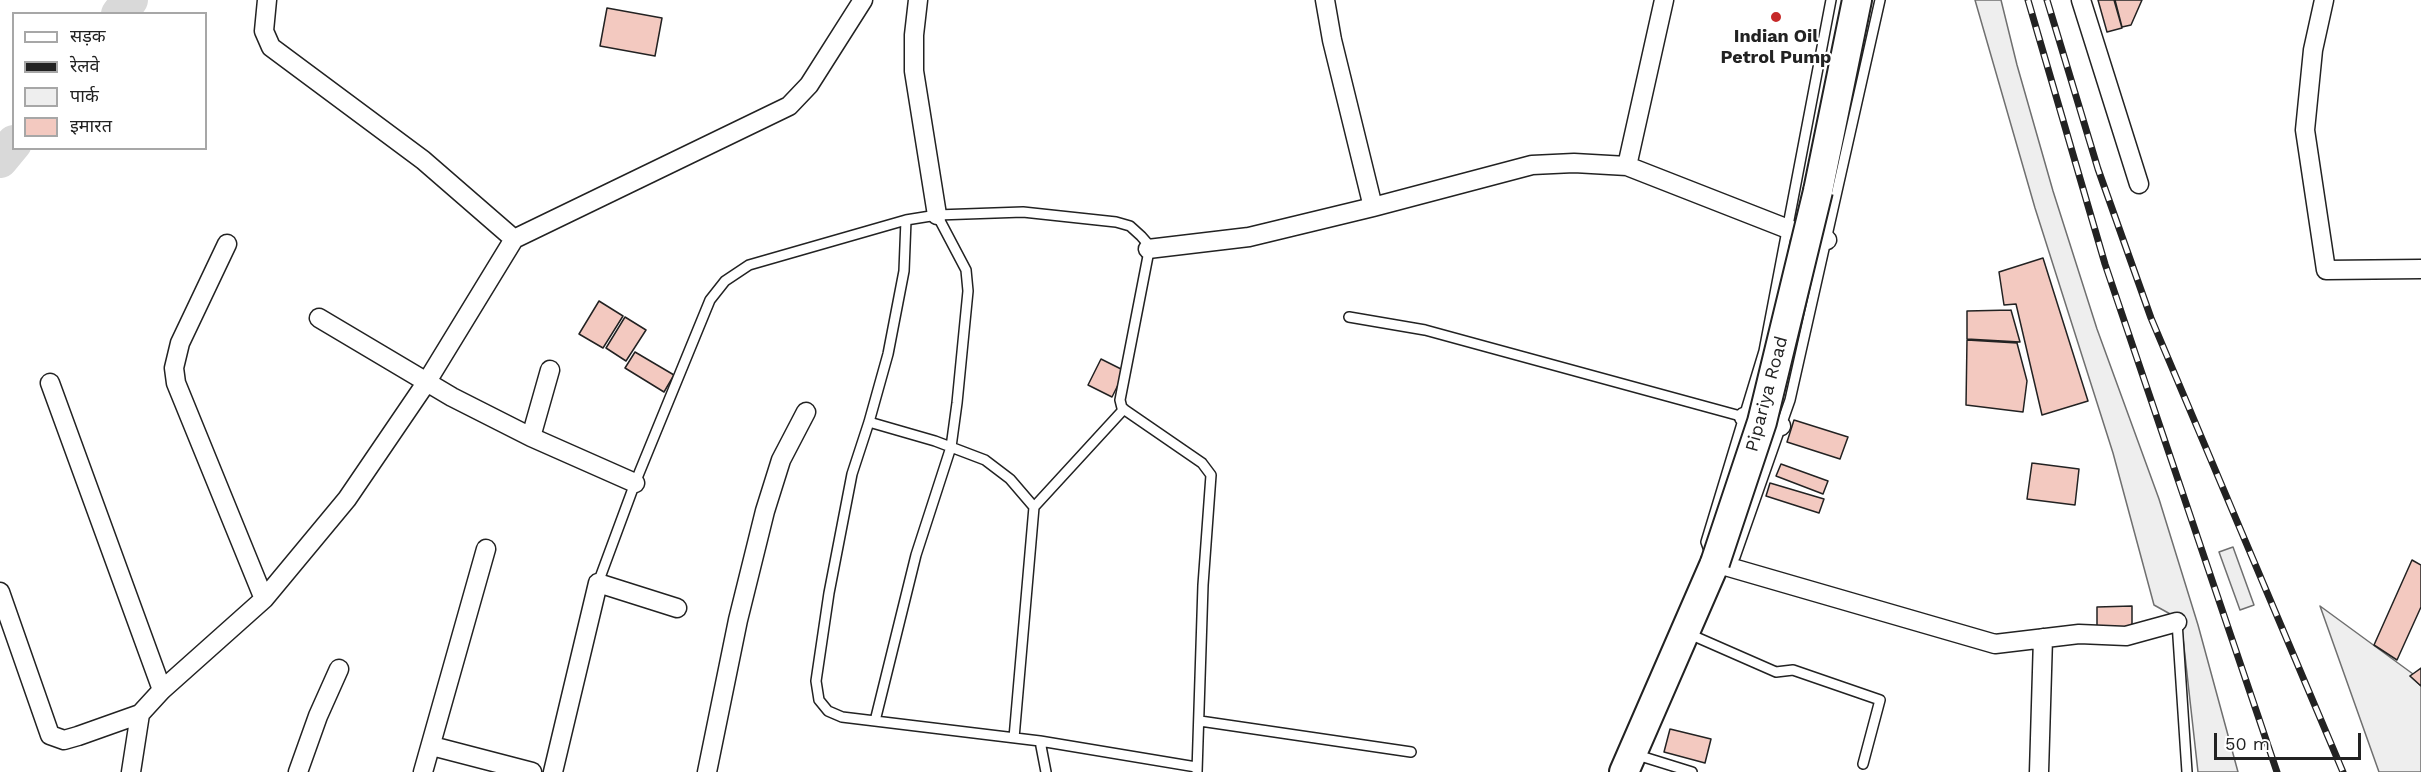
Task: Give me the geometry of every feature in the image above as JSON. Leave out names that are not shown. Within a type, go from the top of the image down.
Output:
[{"type":"main road","name":"Pipariya Road","points":[[1628,763],[1715,563],[1762,422],[1810,227],[1857,0]]},
{"type":"street","points":[[267,0],[264,31],[271,47],[423,160],[514,239]]},
{"type":"street","points":[[0,592],[50,735],[64,740],[140,714],[162,690],[264,599],[347,499],[426,383],[514,239],[789,106],[809,85],[863,0]]},
{"type":"street","points":[[918,0],[914,35],[914,71],[937,215]]},
{"type":"street","points":[[1325,0],[1332,40],[1373,207]]},
{"type":"street","points":[[1627,166],[1664,0]]},
{"type":"street","points":[[2081,0],[2139,184]]},
{"type":"street","points":[[2324,0],[2313,50],[2305,130],[2326,270],[2421,269]]},
{"type":"street","points":[[1148,249],[1250,237],[1532,165],[1574,163],[1627,166],[1788,229],[1827,240]]},
{"type":"street","points":[[227,244],[180,343],[174,368],[176,383],[264,599]]},
{"type":"street","points":[[319,318],[426,383],[531,437],[635,483]]},
{"type":"street","points":[[531,437],[549,370]]},
{"type":"street","points":[[50,383],[162,690]]},
{"type":"street","points":[[707,772],[738,620],[765,512],[781,460],[806,412]]},
{"type":"street","points":[[1744,417],[1781,426]]},
{"type":"street","points":[[423,772],[486,549]]},
{"type":"street","points":[[1715,563],[1995,644],[2079,634],[2127,636],[2177,622]]},
{"type":"street","points":[[553,772],[598,583],[677,608]]},
{"type":"street","points":[[2039,772],[2043,638]]},
{"type":"street","points":[[298,772],[318,716],[339,669]]},
{"type":"street","points":[[131,772],[140,714]]},
{"type":"street","points":[[432,746],[532,772]]},
{"type":"lane","points":[[1831,0],[1764,351],[1706,542],[1715,563],[1735,557],[1790,400],[1880,0]]},
{"type":"lane","points":[[598,583],[635,483],[710,300],[725,281],[749,265],[906,220],[937,215],[1023,212],[1116,222],[1130,226],[1148,244],[1148,249],[1120,400],[1124,410],[1202,463],[1211,475],[1203,585],[1197,770],[1040,741],[842,717],[828,711],[819,700],[816,681],[829,593],[852,474],[888,354],[904,271],[906,220]]},
{"type":"lane","points":[[874,721],[916,555],[951,447],[968,291],[966,270],[937,215]]},
{"type":"lane","points":[[1349,317],[1425,330],[1744,417]]},
{"type":"lane","points":[[1014,738],[1034,507],[1124,410]]},
{"type":"lane","points":[[869,422],[985,460],[1011,479],[1034,507]]},
{"type":"lane","points":[[2177,622],[2187,772]]},
{"type":"lane","points":[[1685,632],[1776,672],[1793,670],[1880,700],[1863,764]]},
{"type":"lane","points":[[1200,721],[1411,752]]},
{"type":"lane","points":[[1040,741],[1046,772]]},
{"type":"lane","points":[[1628,763],[1692,772]]},
{"type":"green space","points":[[1975,0],[2001,0],[2053,191],[2097,329],[2159,499],[2198,625],[2238,772],[2198,772],[2181,620],[2154,605],[2113,453],[2035,208]]},
{"type":"green space","points":[[2233,547],[2254,605],[2240,610],[2219,552]]},
{"type":"green space","points":[[2320,606],[2413,674],[2410,676],[2421,686],[2421,772],[2379,772]]},
{"type":"building","points":[[2098,0],[2114,0],[2122,28],[2107,32]]},
{"type":"building","points":[[2115,0],[2142,0],[2131,25],[2122,27]]},
{"type":"building","points":[[607,8],[662,18],[655,56],[600,46]]},
{"type":"building","points":[[2043,258],[2088,401],[2042,415],[2016,304],[2004,305],[1999,272]]},
{"type":"building","points":[[599,301],[623,316],[603,348],[579,334]]},
{"type":"building","points":[[2011,310],[2020,342],[1967,339],[1967,311]]},
{"type":"building","points":[[625,317],[646,330],[626,361],[606,348]]},
{"type":"building","points":[[1967,340],[2017,343],[2027,381],[2023,412],[1966,405]]},
{"type":"building","points":[[635,352],[674,375],[664,392],[625,368]]},
{"type":"building","points":[[1101,359],[1125,371],[1112,397],[1088,385]]},
{"type":"building","points":[[1794,420],[1848,437],[1840,459],[1787,442]]},
{"type":"building","points":[[2032,463],[2079,469],[2075,505],[2027,499]]},
{"type":"building","points":[[1781,464],[1828,481],[1823,494],[1776,476]]},
{"type":"building","points":[[1770,483],[1824,499],[1819,513],[1766,496]]},
{"type":"building","points":[[2412,560],[2421,565],[2421,607],[2397,660],[2374,645]]},
{"type":"building","points":[[2132,606],[2132,629],[2097,630],[2097,607]]},
{"type":"building","points":[[2421,668],[2421,686],[2410,676]]},
{"type":"building","points":[[1670,729],[1711,739],[1705,763],[1664,752]]},
{"type":"waterway","points":[[121,12],[130,0]]},
{"type":"waterway","points":[[0,160],[12,145]]},
{"type":"railway","points":[[2028,0],[2105,264],[2277,772]]},
{"type":"railway","points":[[2047,0],[2098,169],[2151,318],[2343,772]]},
{"type":"place","name":"Indian Oil Petrol Pump","points":[[1776,17]]}]
